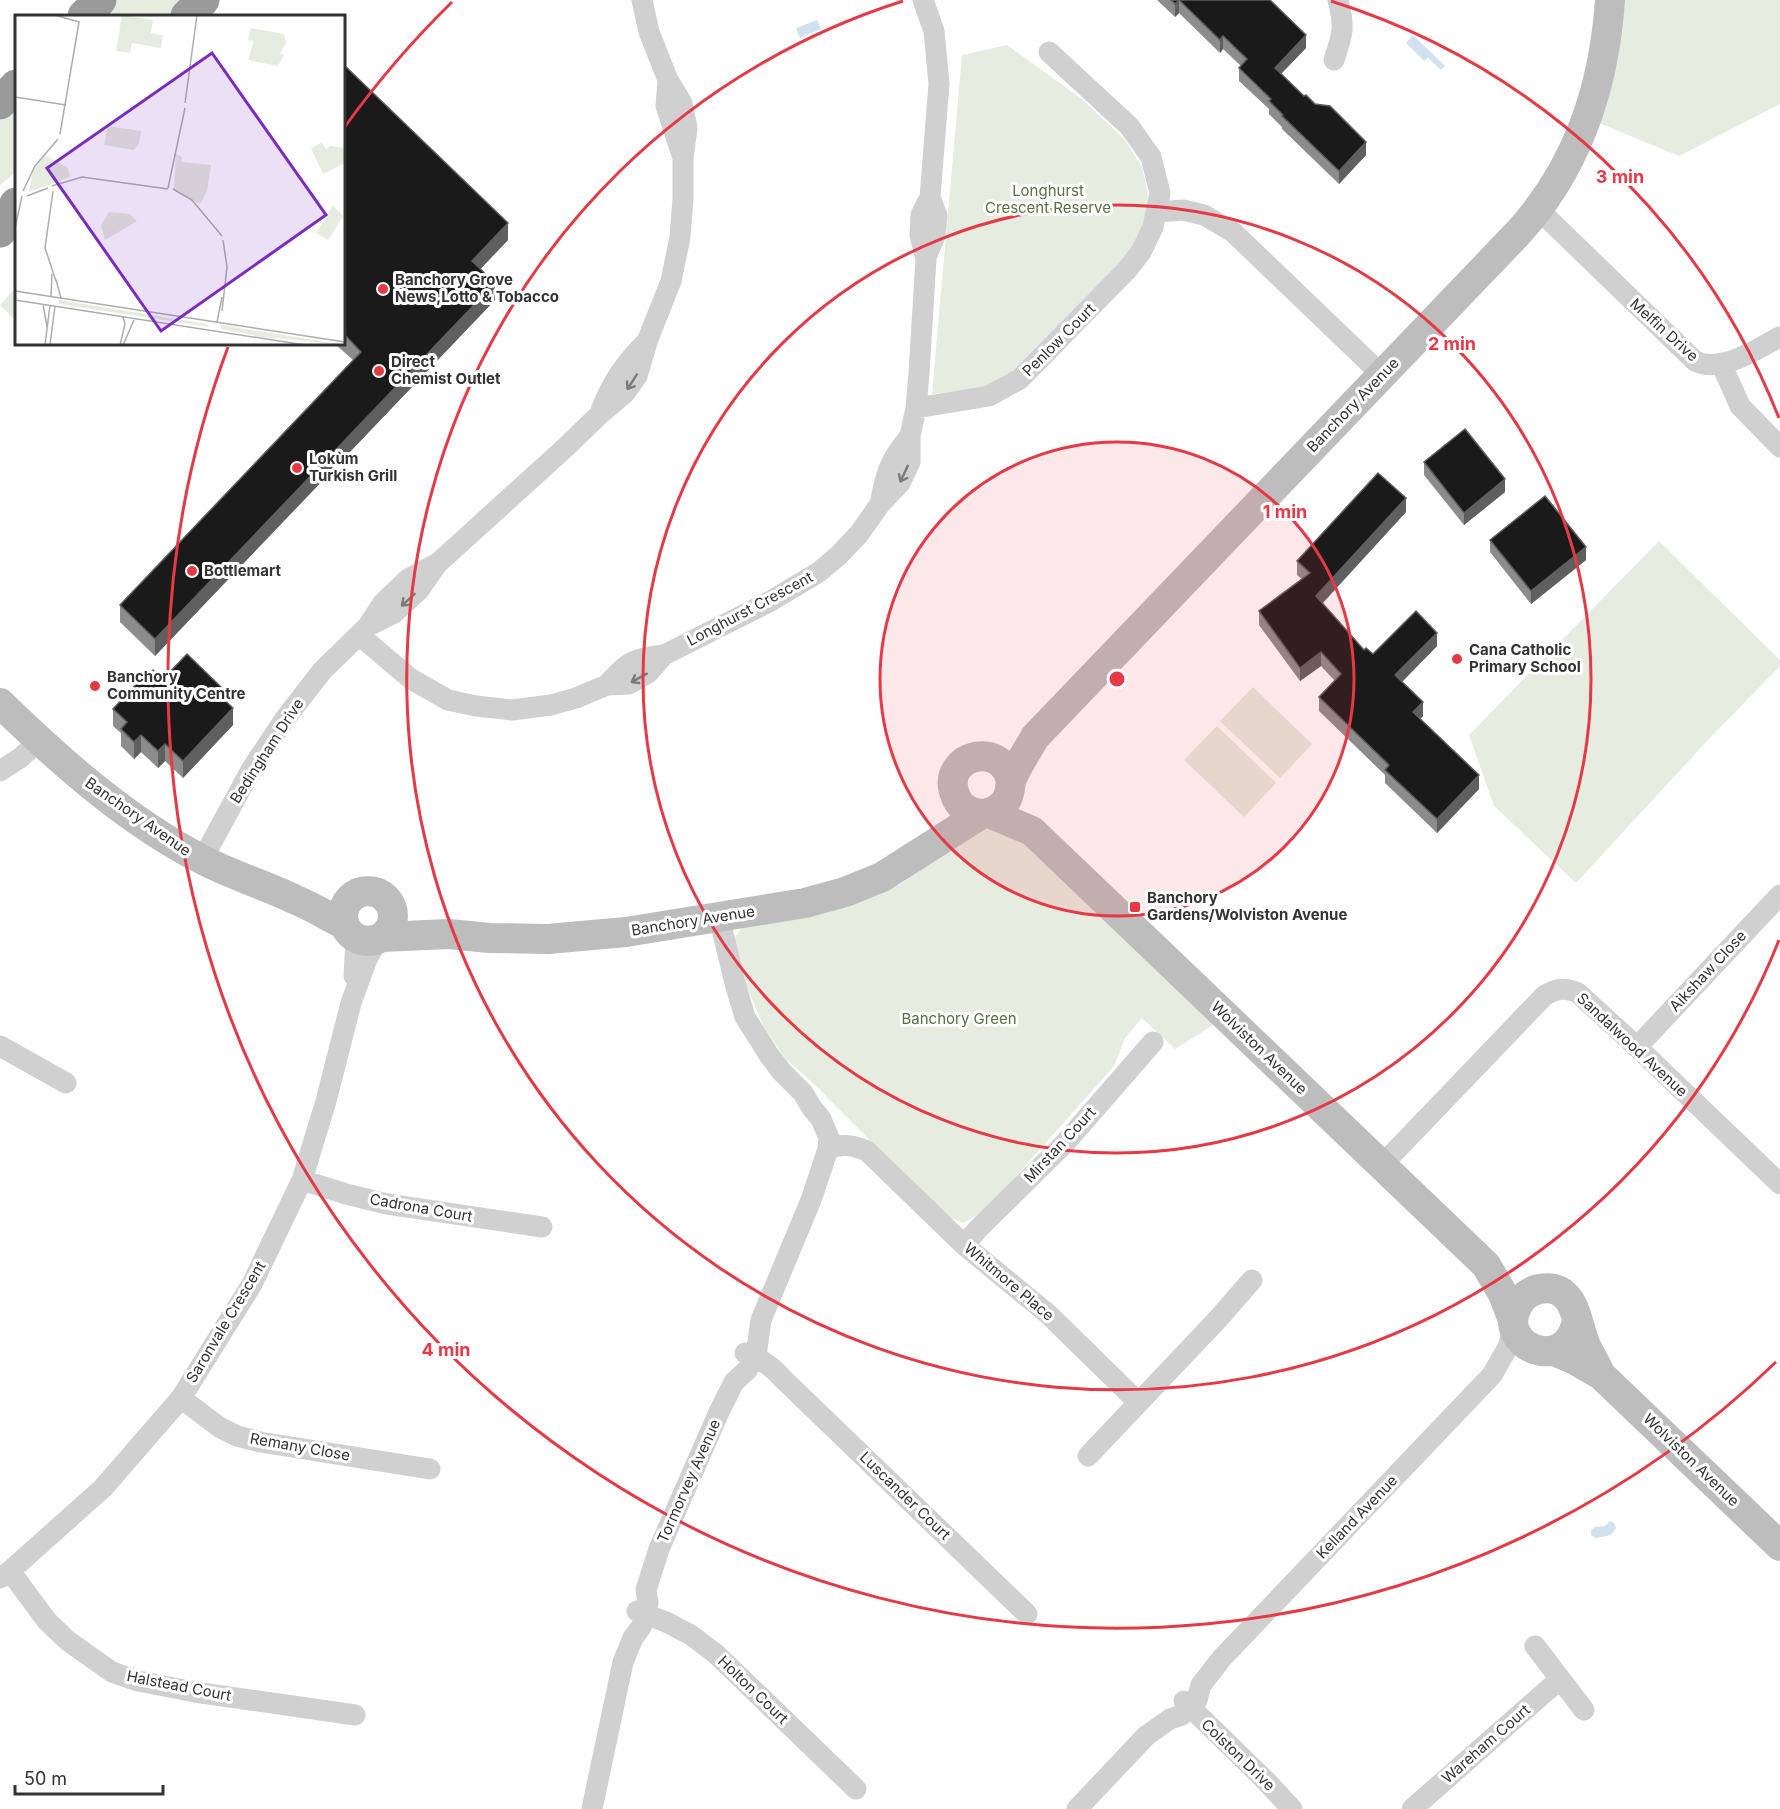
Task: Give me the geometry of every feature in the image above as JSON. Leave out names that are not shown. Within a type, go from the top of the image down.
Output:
[{"type":"highway","points":[[85,15],[100,0]]},
{"type":"highway","points":[[188,15],[203,0]]},
{"type":"highway","points":[[0,103],[15,87]]},
{"type":"highway","points":[[0,198],[15,188]]},
{"type":"highway","points":[[0,211],[15,194]]},
{"type":"highway","points":[[0,231],[15,206]]},
{"type":"street","points":[[68,15],[79,0]]},
{"type":"street","name":"Bedingham Drive","points":[[202,860],[251,770],[284,720],[322,671],[364,630],[383,603],[408,579],[437,564],[600,414],[612,384],[627,362],[648,339],[671,281],[680,237],[683,158],[687,128],[682,104],[668,80],[649,32],[642,0]]},
{"type":"street","name":"Longhurst Crescent","points":[[364,630],[411,679],[448,699],[476,706],[512,710],[551,705],[576,698],[607,685],[624,666],[642,657],[664,656],[769,602],[819,572],[859,534],[880,504],[885,477],[895,454],[910,436],[916,408],[926,259],[935,236],[937,216],[930,197],[939,84],[934,31],[923,0]]},
{"type":"street","points":[[1334,60],[1342,37],[1343,21],[1338,0]]},
{"type":"street","name":"Banchory Avenue","points":[[1011,785],[1035,737],[1538,209],[1558,180],[1579,141],[1591,109],[1607,36],[1610,0]]},
{"type":"street","name":"Penlow Court","points":[[916,408],[989,396],[1020,380],[1127,270],[1141,252],[1153,227],[1160,193],[1151,157],[1129,126],[1048,52]]},
{"type":"street","name":"Melfin Drive","points":[[1538,209],[1687,354],[1703,364],[1721,363],[1740,406],[1780,447]]},
{"type":"street","points":[[1156,213],[1183,210],[1204,215],[1233,232],[1382,375]]},
{"type":"street","points":[[1721,363],[1743,356],[1780,337]]},
{"type":"street","name":"Banchory Avenue","points":[[0,703],[69,767],[126,812],[174,844],[238,878],[296,899],[365,935],[449,934],[489,938],[548,939],[626,932],[805,903],[845,892],[882,877],[924,849],[985,814]]},
{"type":"street","points":[[0,760],[33,735]]},
{"type":"street","points":[[0,771],[20,758],[33,735]]},
{"type":"street","name":"Banchory Avenue","points":[[984,756],[1035,737]]},
{"type":"street","points":[[924,849],[952,787],[958,768],[965,761],[974,756],[994,758],[1008,772],[1011,785],[1006,802],[999,809],[985,814],[971,812],[962,807],[952,787]]},
{"type":"street","name":"Wolviston Avenue","points":[[1011,785],[1032,831],[1381,1166],[1486,1265],[1516,1281],[1543,1288]]},
{"type":"street","name":"Wolviston Avenue","points":[[985,814],[1032,831]]},
{"type":"street","points":[[368,891],[375,892],[382,894],[392,905],[394,920],[388,933],[365,935],[343,917],[344,909],[354,895],[368,891]]},
{"type":"street","name":"Banchory Avenue","points":[[296,899],[354,895]]},
{"type":"street","name":"Aikshaw Close","points":[[1637,1047],[1780,895]]},
{"type":"street","name":"Banchory Avenue","points":[[392,905],[449,934]]},
{"type":"street","points":[[718,917],[745,1017],[769,1055],[803,1094],[826,1128],[834,1149]]},
{"type":"street","name":"Saronvale Crescent","points":[[5,1574],[103,1488],[181,1398],[252,1284],[302,1180],[326,1101],[351,1003],[356,957],[365,935]]},
{"type":"street","name":"Sandalwood Avenue","points":[[1381,1166],[1544,996],[1552,991],[1568,988],[1578,993],[1637,1047],[1780,1184]]},
{"type":"street","name":"Mirstan Court","points":[[964,1245],[1065,1143],[1154,1043]]},
{"type":"street","points":[[0,1046],[66,1083]]},
{"type":"street","name":"Whitmore Place","points":[[834,1149],[853,1158],[879,1162],[964,1245],[1048,1314],[1138,1402]]},
{"type":"street","name":"Tormorvey Avenue","points":[[642,1613],[636,1595],[643,1568],[659,1550],[719,1412],[721,1388],[726,1377],[737,1365],[751,1358],[752,1318],[772,1290],[834,1149]]},
{"type":"street","name":"Cadrona Court","points":[[302,1180],[387,1204],[542,1227]]},
{"type":"street","name":"Wolviston Avenue","points":[[1486,1265],[1503,1294],[1514,1324]]},
{"type":"street","points":[[1088,1456],[1252,1280]]},
{"type":"street","points":[[1543,1288],[1563,1293],[1570,1300],[1577,1320],[1571,1339],[1563,1346],[1550,1351],[1537,1351],[1522,1342],[1514,1324],[1515,1311],[1526,1295],[1543,1288]]},
{"type":"street","name":"Wolviston Avenue","points":[[1577,1320],[1586,1346],[1601,1375]]},
{"type":"street","name":"Kelland Avenue","points":[[1187,1705],[1193,1680],[1204,1668],[1222,1658],[1492,1375],[1508,1347],[1514,1324]]},
{"type":"street","name":"Wolviston Avenue","points":[[1550,1351],[1575,1359],[1601,1375],[1780,1546]]},
{"type":"street","name":"Kelland Avenue","points":[[1492,1375],[1519,1358],[1550,1351]]},
{"type":"street","name":"Luscander Court","points":[[751,1358],[774,1369],[1027,1614]]},
{"type":"street","name":"Remany Close","points":[[181,1398],[219,1427],[237,1436],[260,1442],[430,1469]]},
{"type":"street","name":"Halstead Court","points":[[5,1574],[68,1641],[112,1672],[138,1681],[195,1692],[355,1715]]},
{"type":"street","points":[[592,1809],[623,1662],[619,1650],[622,1635],[642,1613]]},
{"type":"street","name":"Holton Court","points":[[642,1613],[691,1635],[716,1654],[856,1789]]},
{"type":"street","points":[[1534,1646],[1584,1710]]},
{"type":"street","name":"Wareham Court","points":[[1412,1809],[1560,1679]]},
{"type":"street","points":[[1077,1809],[1146,1736],[1153,1720],[1162,1711],[1187,1705]]},
{"type":"street","name":"Colston Drive","points":[[1187,1705],[1292,1809]]},
{"type":"green space","points":[[117,0],[187,0],[172,15],[102,15]]},
{"type":"green space","points":[[1620,0],[1780,0],[1780,104],[1679,156],[1599,123]]},
{"type":"green space","name":"Longhurst Crescent Reserve","points":[[1007,45],[1083,100],[1125,140],[1142,167],[1149,201],[1144,231],[1123,261],[1013,375],[983,388],[932,394],[962,55]]},
{"type":"green space","points":[[15,105],[15,173],[0,185],[0,121]]},
{"type":"green space","points":[[15,288],[15,320],[0,305]]},
{"type":"green space","points":[[1659,541],[1780,660],[1780,666],[1706,742],[1576,883],[1494,806],[1469,735]]},
{"type":"green space","points":[[1253,687],[1312,744],[1280,778],[1220,721]]},
{"type":"green space","points":[[1217,726],[1276,783],[1244,817],[1184,760]]},
{"type":"green space","name":"Banchory Green","points":[[980,825],[1027,838],[1218,1022],[1175,1049],[1142,1018],[1125,1038],[1114,1066],[1002,1192],[976,1216],[963,1223],[944,1215],[818,1088],[786,1059],[765,1029],[738,967],[733,940],[751,921],[861,902],[899,885]]},
{"type":"water","points":[[817,20],[821,29],[800,38],[796,28]]},
{"type":"water","points":[[1413,35],[1445,66],[1441,70],[1428,58],[1424,61],[1406,43]]},
{"type":"water","points":[[1610,1521],[1616,1528],[1611,1535],[1596,1538],[1591,1535],[1591,1530],[1595,1527],[1605,1526]]},
{"type":"building","points":[[1179,0],[1270,0],[1306,35],[1275,68],[1315,104],[1330,106],[1366,142],[1339,171],[1282,116],[1269,101],[1271,99],[1239,68],[1247,59],[1223,36],[1220,40]]},
{"type":"building","points":[[345,66],[508,223],[472,261],[495,283],[155,639],[120,605],[361,352],[345,335]]},
{"type":"building","points":[[1465,429],[1505,479],[1464,513],[1424,462]]},
{"type":"building","points":[[1378,473],[1406,498],[1316,596],[1364,650],[1366,648],[1373,654],[1416,611],[1437,633],[1395,675],[1423,702],[1413,712],[1479,775],[1437,819],[1385,770],[1389,765],[1319,697],[1341,674],[1321,652],[1300,668],[1259,611],[1310,573],[1297,561]]},
{"type":"building","points":[[1545,496],[1586,547],[1531,591],[1490,540]]},
{"type":"building","points":[[187,654],[222,688],[217,693],[233,708],[183,761],[165,744],[158,751],[141,735],[134,742],[121,729],[127,722],[113,709],[138,682],[140,684],[153,670],[163,679]]},
{"type":"place","name":"Banchory Grove News,Lotto & Tobacco","points":[[383,289]]},
{"type":"place","name":"Direct Chemist Outlet","points":[[379,371]]},
{"type":"place","name":"Lokùm Turkish Grill","points":[[297,468]]},
{"type":"place","name":"Bottlemart","points":[[192,571]]},
{"type":"place","name":"Cana Catholic Primary School","points":[[1457,659]]},
{"type":"place","name":"Banchory Community Centre","points":[[95,686]]},
{"type":"place","name":"Banchory Gardens/Wolviston Avenue","points":[[1135,907]]}]
